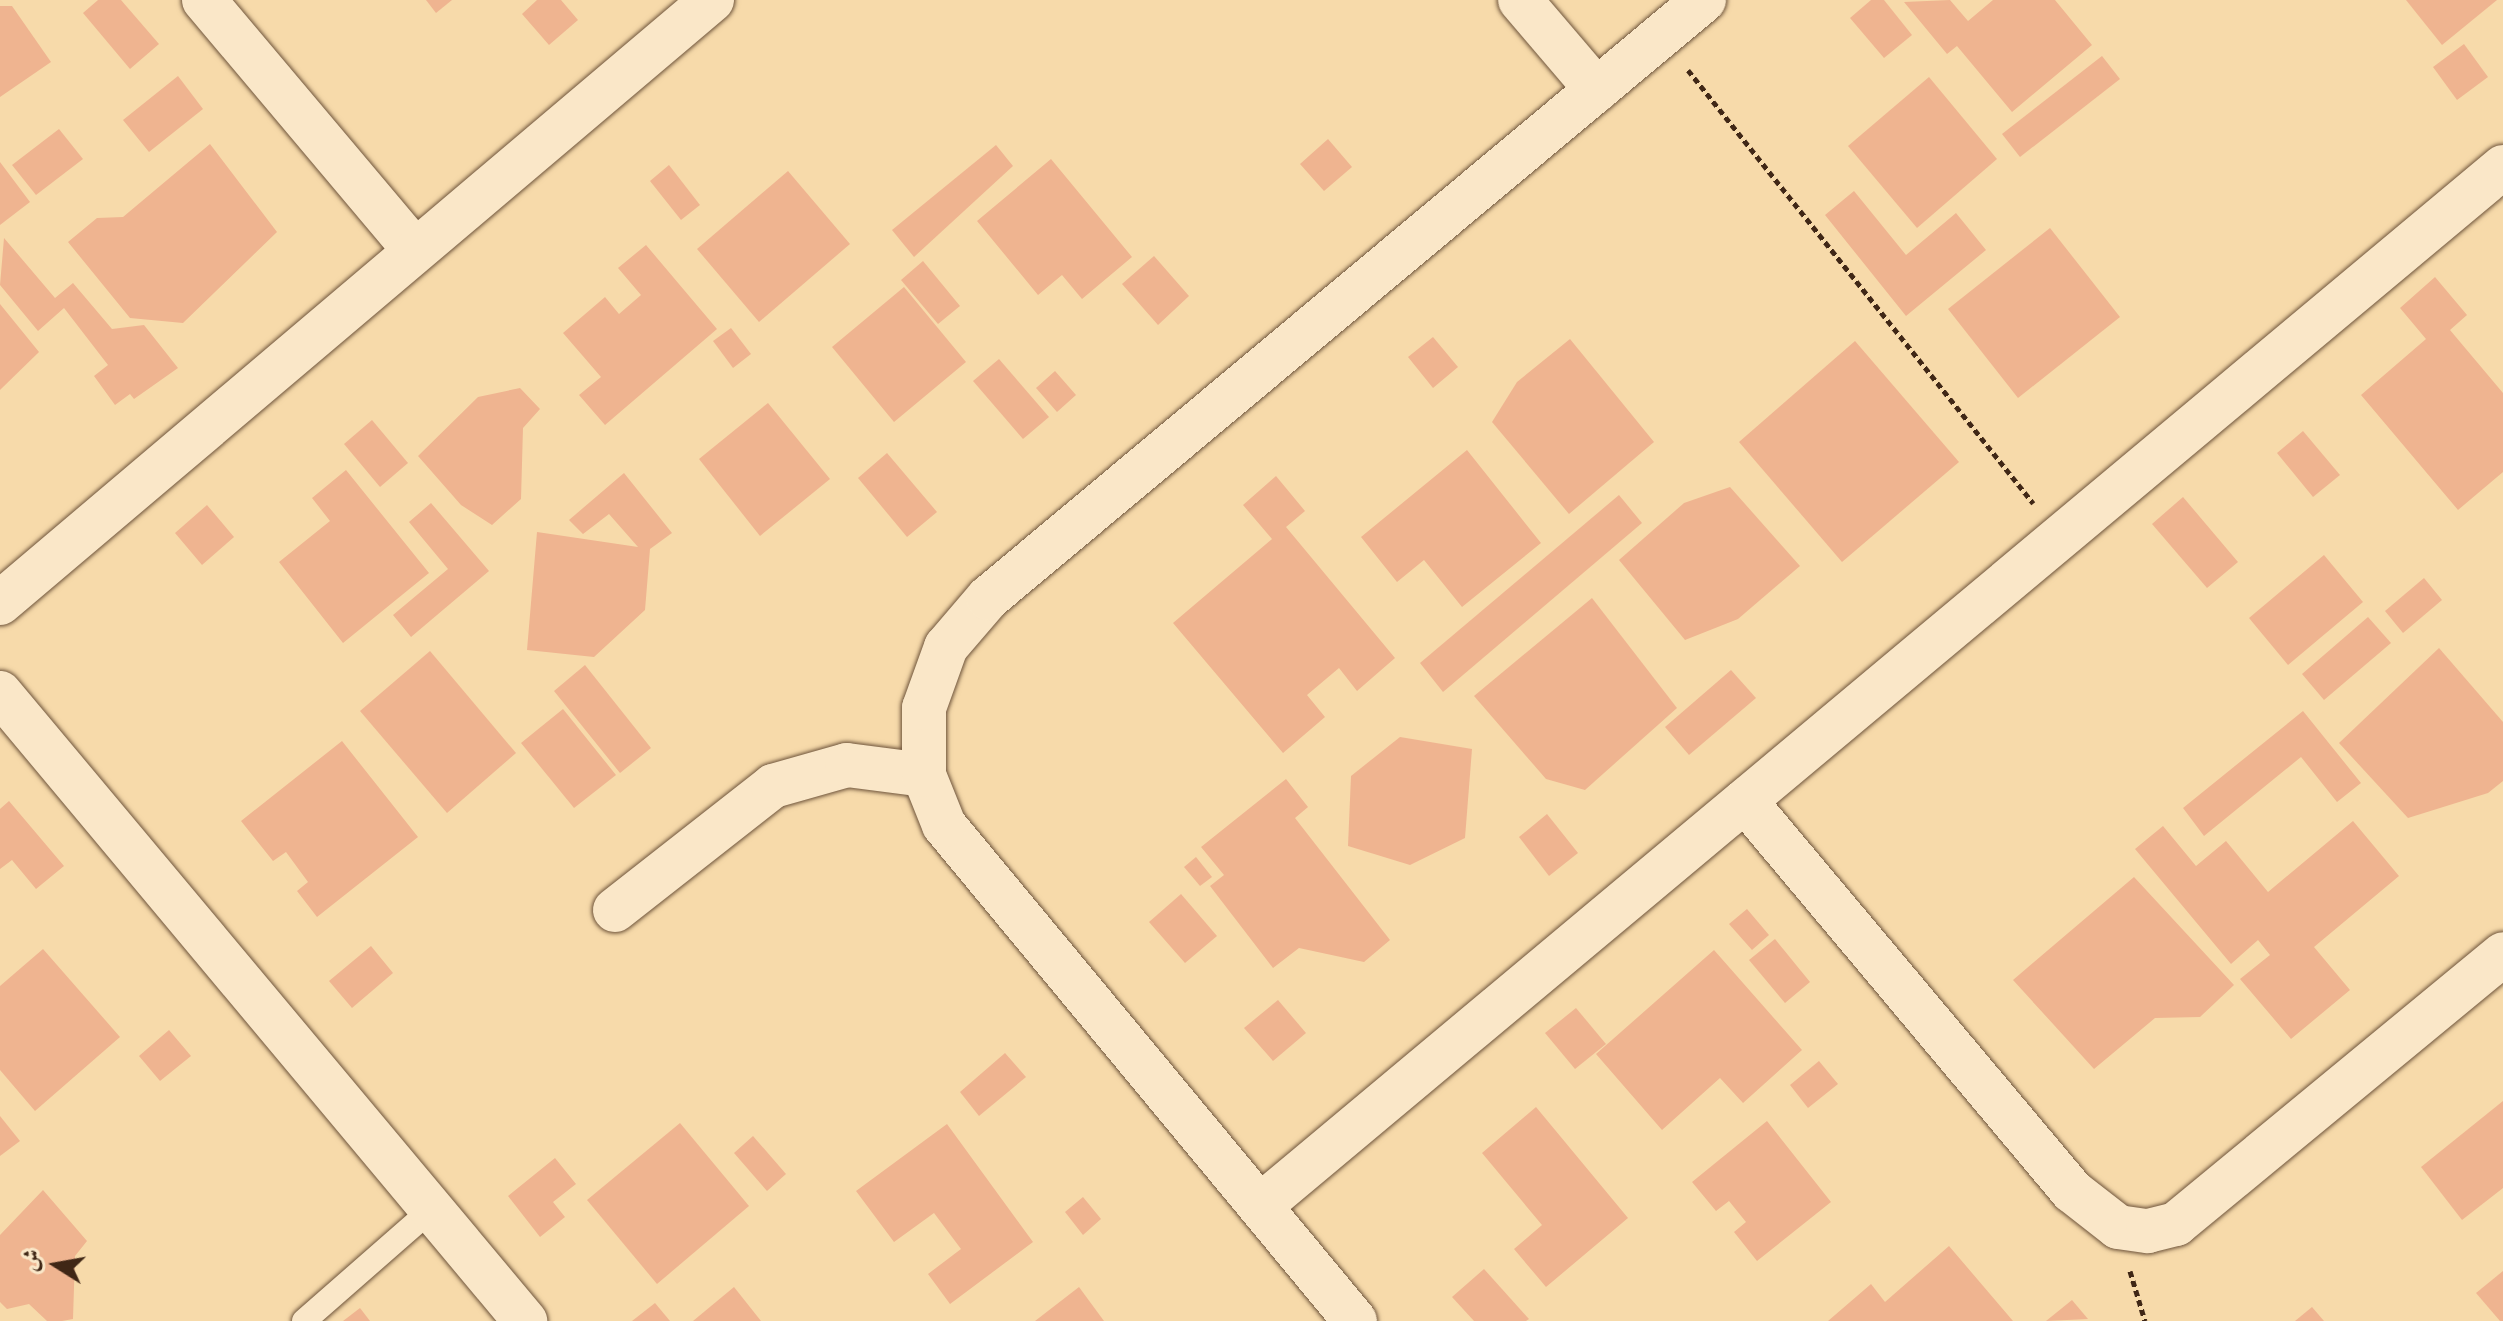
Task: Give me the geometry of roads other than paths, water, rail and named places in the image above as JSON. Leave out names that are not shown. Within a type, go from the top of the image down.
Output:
[{"type":"street","points":[[204,0],[414,249]]},
{"type":"street","points":[[0,603],[414,249],[712,0]]},
{"type":"street","points":[[1520,0],[1597,90]]},
{"type":"street","points":[[1355,1321],[944,825],[924,775],[924,708],[946,647],[988,598],[1704,0]]},
{"type":"street","points":[[1260,1206],[2503,167]]},
{"type":"street","points":[[0,693],[525,1321]]},
{"type":"street","points":[[615,910],[773,786],[847,765],[924,775]]},
{"type":"street","points":[[1745,801],[2072,1191],[2118,1227],[2148,1231],[2176,1224],[2503,954]]},
{"type":"lane","points":[[304,1321],[432,1209]]}]
